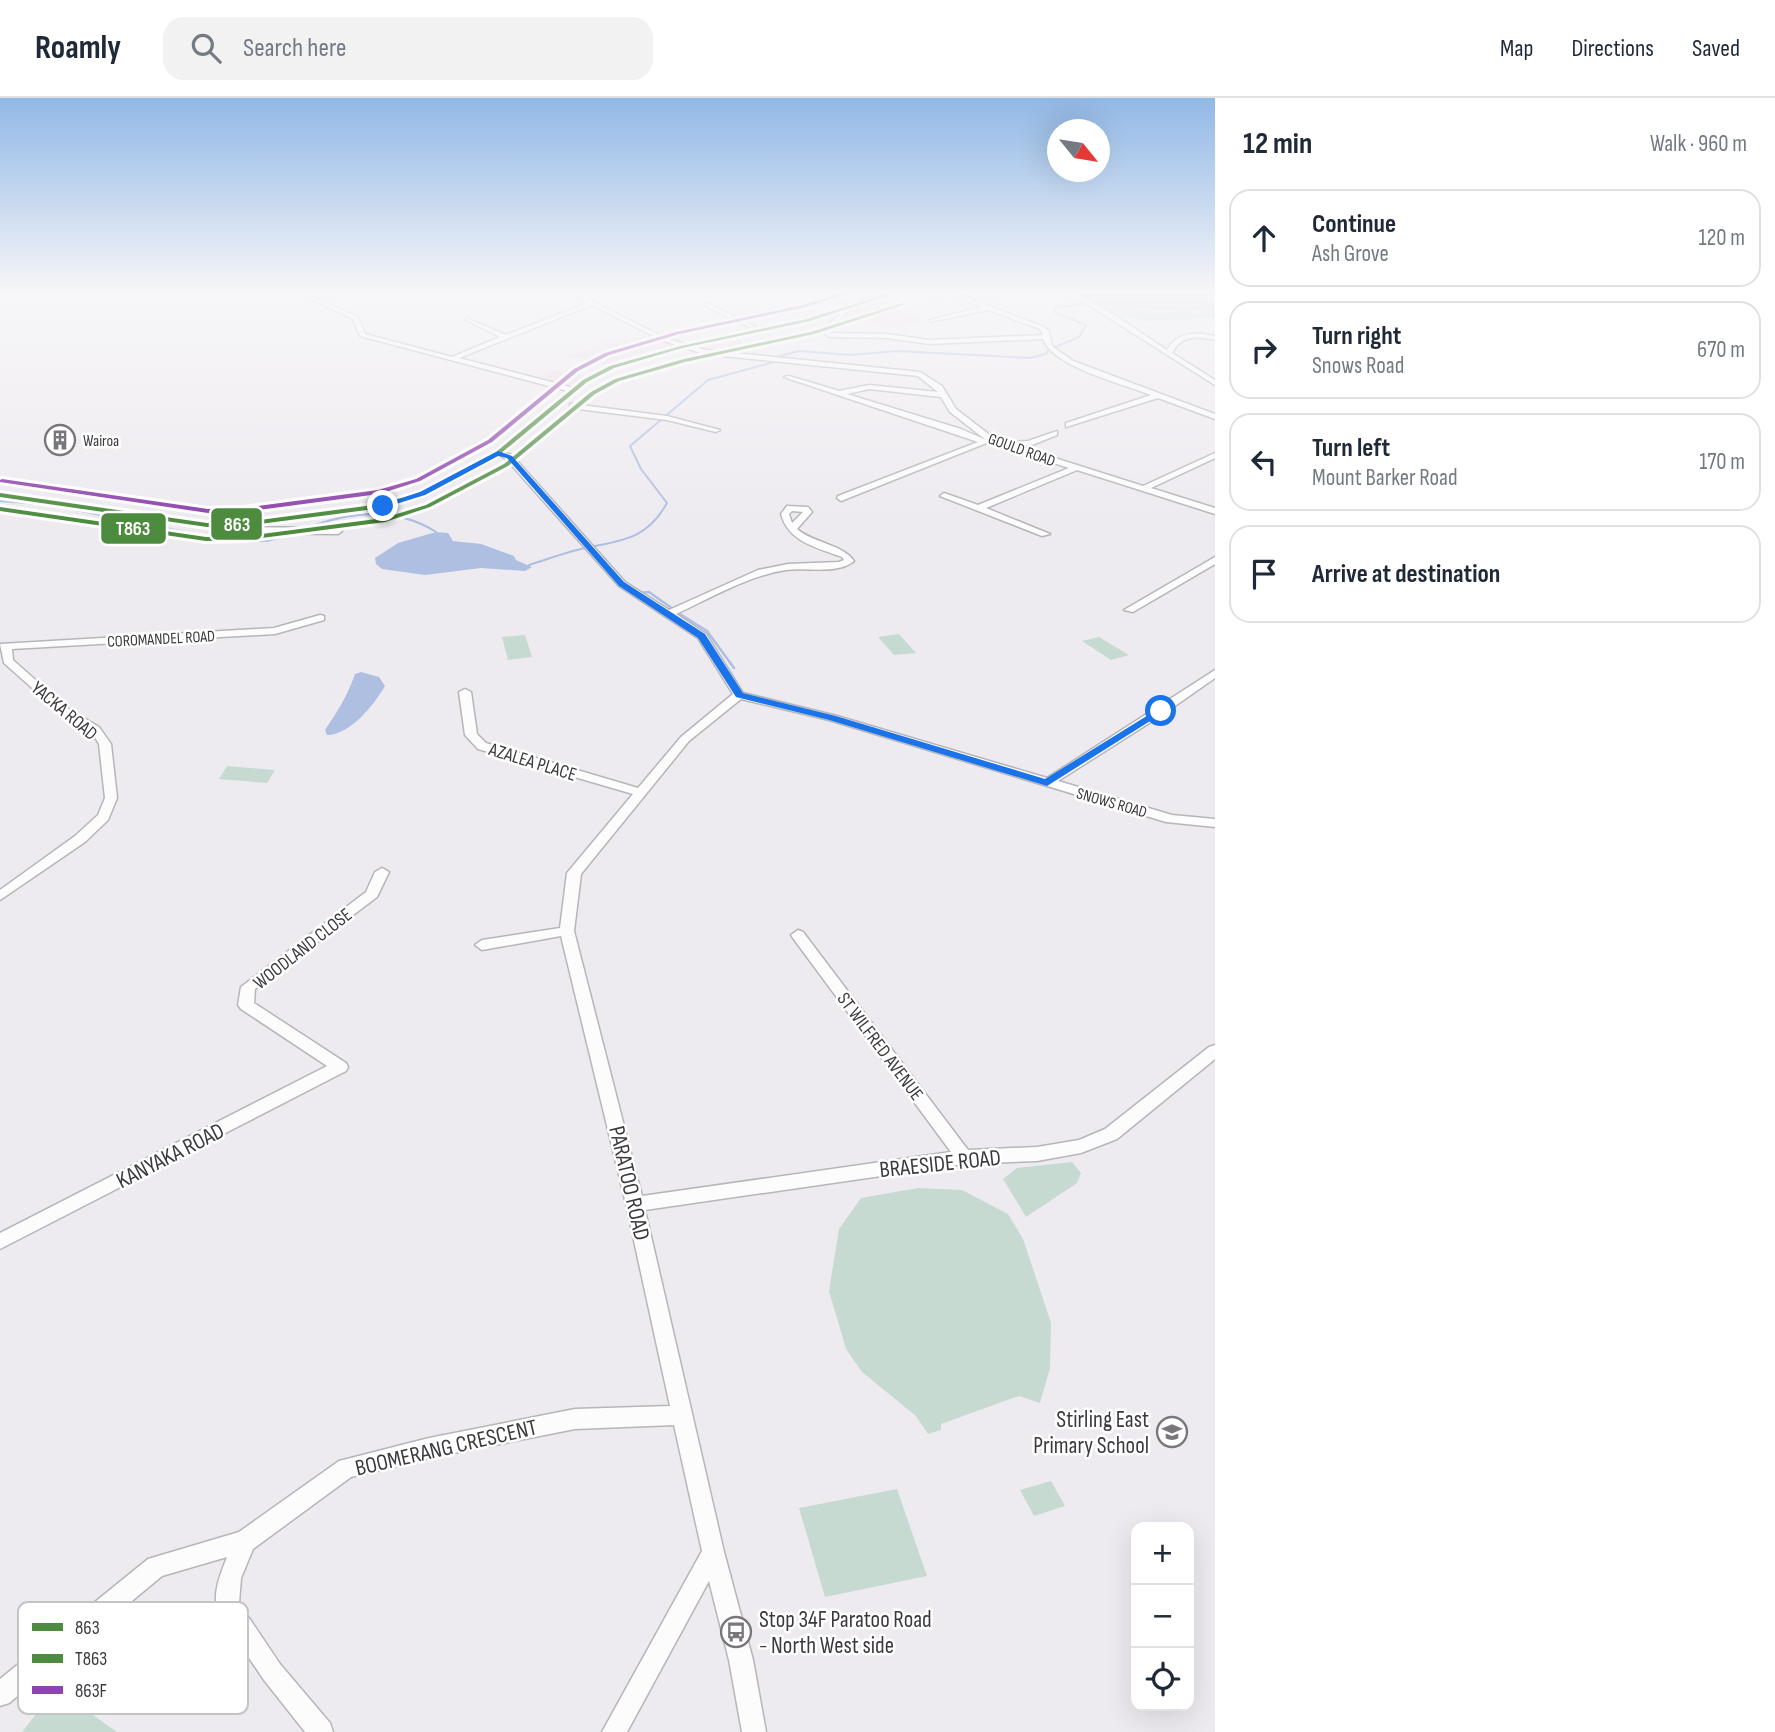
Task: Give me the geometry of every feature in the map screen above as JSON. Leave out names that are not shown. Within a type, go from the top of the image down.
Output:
[{"type":"main road","points":[[0,495],[92,506],[206,526],[244,524],[383,506],[423,494],[498,453],[592,377],[611,367]]},
{"type":"street","points":[[484,367],[575,391]]},
{"type":"street","name":"GOULD ROAD","points":[[852,367],[920,374],[929,379],[953,410],[989,441],[1215,511]]},
{"type":"street","points":[[1084,367],[1215,417]]},
{"type":"street","points":[[1192,367],[1215,383]]},
{"type":"street","points":[[787,377],[989,441],[1029,443],[1054,433]]},
{"type":"street","points":[[840,393],[869,387],[943,396]]},
{"type":"street","points":[[1069,425],[1158,396]]},
{"type":"street","points":[[573,406],[664,418],[716,430]]},
{"type":"street","points":[[841,498],[989,441]]},
{"type":"street","points":[[498,453],[509,457],[587,547],[634,594],[702,636],[739,695]]},
{"type":"street","points":[[1143,489],[1215,456]]},
{"type":"street","points":[[978,508],[1075,468]]},
{"type":"street","points":[[944,496],[1045,534]]},
{"type":"street","points":[[206,526],[233,530],[338,531]]},
{"type":"street","points":[[668,614],[761,572],[788,567],[841,565],[849,561],[845,555],[804,539],[793,528]]},
{"type":"street","points":[[1129,610],[1215,560]]},
{"type":"street","name":"COROMANDEL ROAD","points":[[3,647],[275,631],[320,618]]},
{"type":"street","name":"YACKA ROAD","points":[[3,647],[8,661],[63,710],[95,729],[105,744],[111,798],[104,817],[79,839],[3,890]]},
{"type":"street","points":[[1047,783],[1161,711],[1215,673]]},
{"type":"street","name":"AZALEA PLACE","points":[[466,692],[471,735],[482,746],[640,792]]},
{"type":"street","name":"SNOWS ROAD","points":[[739,695],[832,718],[1171,819],[1215,823]]},
{"type":"street","name":"PARATOO ROAD","points":[[739,695],[685,739],[574,873],[567,931],[635,1204],[713,1552],[741,1660],[754,1732]]},
{"type":"street","name":"WOODLAND CLOSE","points":[[340,1067],[246,1005],[248,987],[372,894],[382,872]]},
{"type":"street","points":[[482,945],[567,931]]},
{"type":"street","name":"ST WILFRED AVENUE","points":[[798,935],[964,1157]]},
{"type":"street","name":"BRAESIDE ROAD","points":[[635,1204],[964,1157],[1037,1154],[1081,1146],[1111,1134],[1215,1051]]},
{"type":"street","name":"KANYAKA ROAD","points":[[0,1242],[340,1067]]},
{"type":"street","name":"BOOMERANG CRESCENT","points":[[245,1541],[346,1468],[429,1448],[575,1419],[683,1415]]},
{"type":"street","points":[[113,1602],[156,1567],[245,1541]]},
{"type":"street","points":[[227,1602],[230,1578],[245,1541]]},
{"type":"street","points":[[614,1732],[713,1552]]},
{"type":"street","points":[[248,1637],[272,1672],[321,1732]]},
{"type":"street","points":[[0,1694],[18,1679]]},
{"type":"shaded area","points":[[554,370],[592,377],[575,391],[534,380]]},
{"type":"green space","points":[[899,634],[916,653],[894,655],[878,637]]},
{"type":"green space","points":[[525,635],[532,657],[508,660],[502,637]]},
{"type":"green space","points":[[1099,637],[1129,655],[1111,660],[1082,641]]},
{"type":"green space","points":[[227,766],[275,770],[267,783],[219,779]]},
{"type":"green space","points":[[1072,1162],[1081,1173],[1077,1183],[1026,1217],[1003,1179],[1017,1168]]},
{"type":"green space","points":[[918,1188],[962,1190],[1008,1214],[1023,1239],[1051,1323],[1050,1368],[1040,1403],[1019,1396],[941,1424],[941,1430],[928,1434],[916,1416],[862,1372],[846,1349],[829,1291],[839,1229],[861,1198]]},
{"type":"green space","points":[[1051,1481],[1065,1506],[1034,1516],[1020,1490]]},
{"type":"green space","points":[[897,1489],[927,1576],[825,1597],[799,1508]]},
{"type":"green space","points":[[36,1714],[91,1714],[117,1732],[22,1732]]},
{"type":"water","points":[[436,532],[448,533],[453,541],[481,544],[514,556],[516,560],[532,567],[525,571],[481,568],[425,575],[382,569],[376,564],[375,558],[398,543]]},
{"type":"water","points":[[361,672],[379,677],[385,686],[375,702],[353,725],[336,734],[327,735],[325,730],[355,674]]},
{"type":"waterway","points":[[529,565],[629,538],[649,526],[667,503],[641,469],[630,446],[708,380],[755,367]]},
{"type":"waterway","points":[[0,501],[41,504]]},
{"type":"waterway","points":[[56,506],[220,539],[267,541],[295,533]]},
{"type":"waterway","points":[[302,530],[336,519],[370,514],[404,518],[436,532]]},
{"type":"waterway","points":[[639,593],[649,592],[673,609]]},
{"type":"waterway","points":[[680,614],[707,631],[734,668]]},
{"type":"transit line","name":"863F","points":[[2,481],[208,511],[243,510],[379,492],[418,480],[490,441],[581,367]]},
{"type":"transit line","name":"863","points":[[0,495],[207,525],[244,524],[382,506],[423,493],[498,453],[585,381],[612,367]]},
{"type":"transit line","name":"T863","points":[[0,509],[206,539],[246,538],[385,520],[428,506],[506,465],[593,393],[617,380],[662,367]]},
{"type":"place","name":"Wairoa","points":[[60,440]]},
{"type":"place","name":"Stirling East Primary School","points":[[1172,1432]]},
{"type":"place","name":"Stop 34F Paratoo Road - North West side","points":[[736,1632]]},
{"type":"route","points":[[383,506],[423,494],[498,453],[509,457],[622,584],[702,636],[739,695],[832,718],[1047,783],[1161,711]]}]
